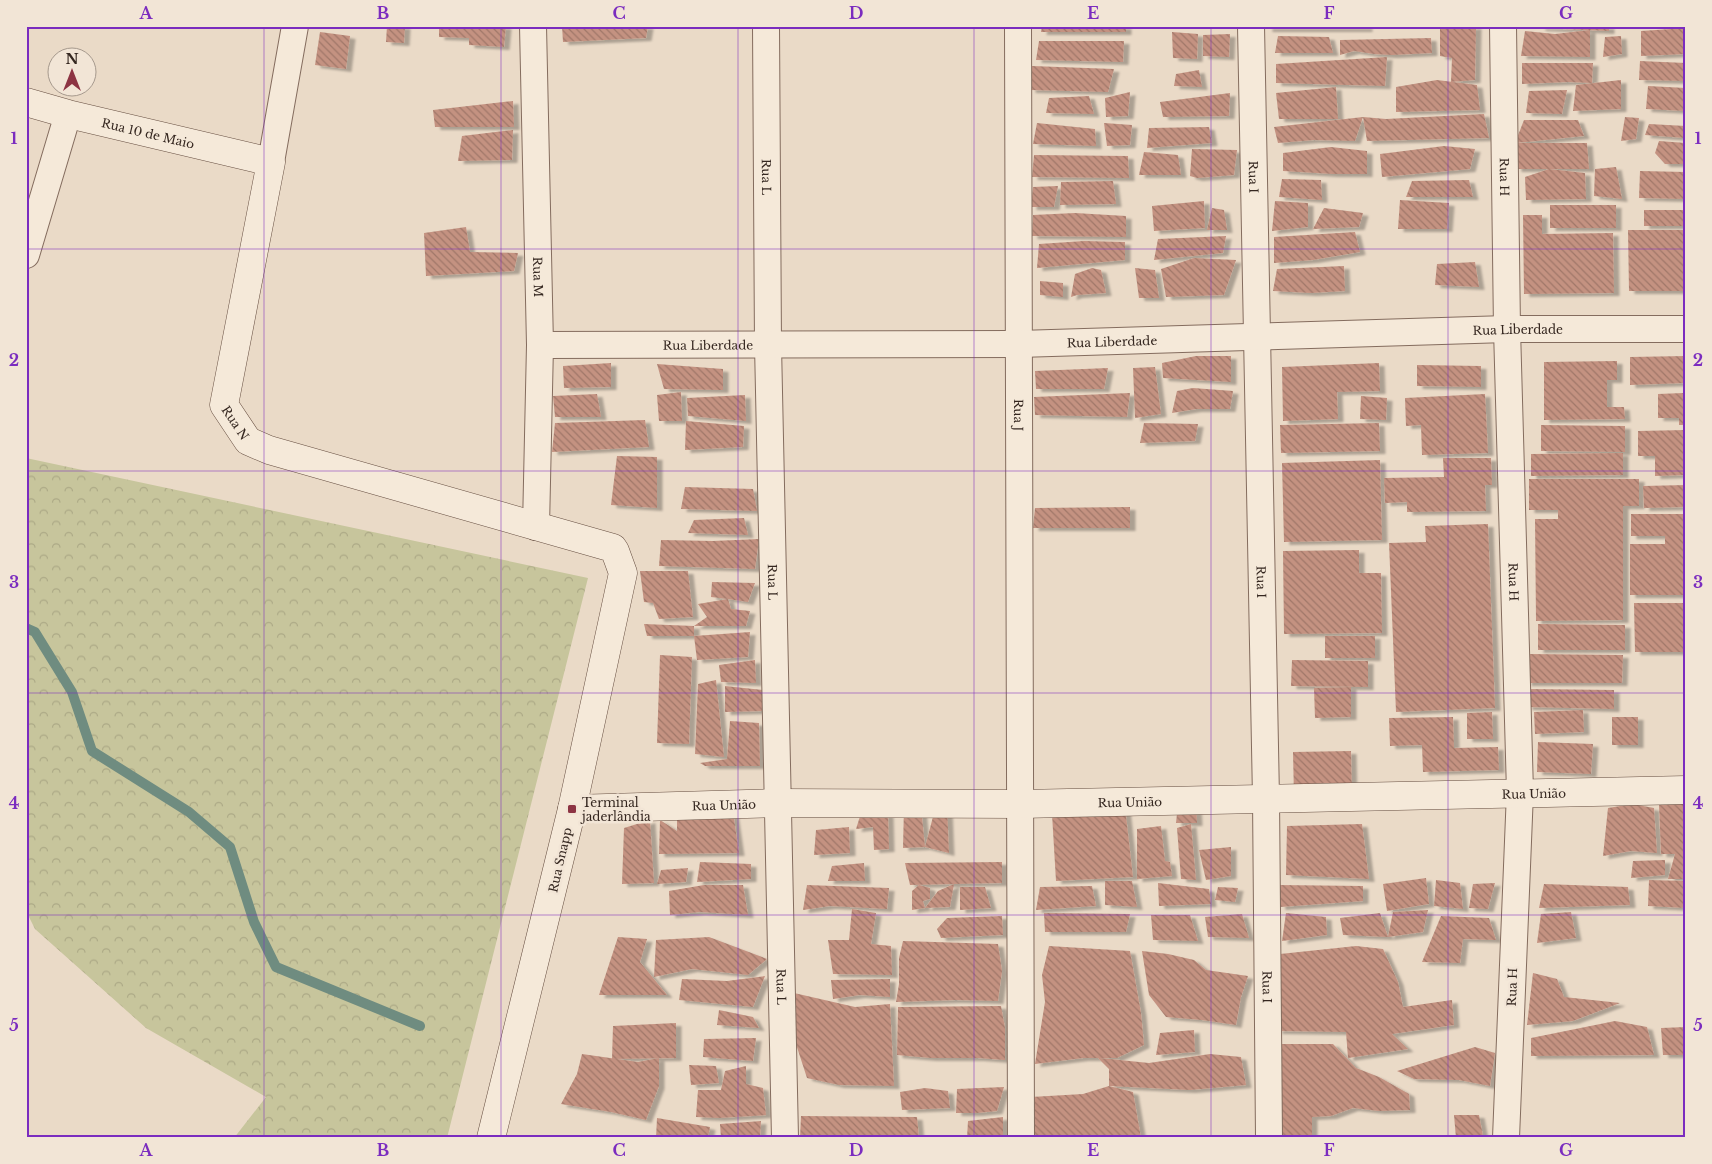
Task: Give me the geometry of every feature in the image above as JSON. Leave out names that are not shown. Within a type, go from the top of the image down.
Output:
[{"type":"main road","name":"Rua 10 de Maio","points":[[26,102],[68,114],[271,162]]},
{"type":"main road","name":"Rua N","points":[[271,162],[224,405],[248,441],[269,450],[613,548],[616,551]]},
{"type":"main road","name":"Rua Snapp","points":[[491,1138],[572,809],[623,573],[616,551]]},
{"type":"main road","name":"Rua União","points":[[572,809],[778,803],[1020,804],[1686,790]]},
{"type":"street","name":"Rua N","points":[[271,162],[295,26]]},
{"type":"street","name":"Rua M","points":[[533,26],[540,345],[536,527]]},
{"type":"street","name":"Rua L","points":[[766,26],[768,345],[785,1138]]},
{"type":"street","name":"Rua J","points":[[1018,26],[1020,804]]},
{"type":"street","name":"Rua I","points":[[1251,26],[1266,798],[1269,1138]]},
{"type":"street","name":"Rua H","points":[[1503,26],[1507,329],[1520,792],[1506,1138]]},
{"type":"street","points":[[26,255],[68,114]]},
{"type":"street","name":"Rua Liberdade","points":[[540,345],[1019,344],[1507,329],[1686,329]]},
{"type":"street","points":[[1020,804],[1021,1138]]},
{"type":"green space","points":[[26,458],[588,578],[447,1138],[234,1138],[266,1097],[146,1028],[35,929],[26,911]]},
{"type":"building","points":[[387,26],[405,26],[404,43],[386,42]]},
{"type":"building","points":[[439,26],[506,26],[504,47],[469,45],[469,38],[439,37]]},
{"type":"building","points":[[562,26],[648,26],[646,38],[563,42]]},
{"type":"building","points":[[1042,26],[1126,26],[1126,32],[1041,32]]},
{"type":"building","points":[[1267,26],[1367,26],[1367,29],[1267,29]]},
{"type":"building","points":[[1476,26],[1475,80],[1451,82],[1452,58],[1440,56],[1440,29]]},
{"type":"building","points":[[1540,26],[1609,26],[1609,31],[1540,28]]},
{"type":"building","points":[[1686,28],[1686,54],[1641,56],[1641,31]]},
{"type":"building","points":[[1590,30],[1590,57],[1521,56],[1525,31],[1555,34]]},
{"type":"building","points":[[320,32],[350,36],[346,69],[315,65]]},
{"type":"building","points":[[1172,32],[1198,34],[1197,59],[1173,58]]},
{"type":"building","points":[[1230,34],[1229,57],[1203,56],[1203,35]]},
{"type":"building","points":[[1278,36],[1329,37],[1333,53],[1275,53]]},
{"type":"building","points":[[1621,36],[1622,54],[1603,57],[1605,37]]},
{"type":"building","points":[[1431,38],[1432,53],[1392,55],[1354,51],[1340,55],[1340,40]]},
{"type":"building","points":[[1039,41],[1124,41],[1123,62],[1036,60]]},
{"type":"building","points":[[1387,57],[1385,86],[1276,83],[1276,64]]},
{"type":"building","points":[[1640,61],[1686,63],[1686,81],[1639,80]]},
{"type":"building","points":[[1522,63],[1593,63],[1592,83],[1522,84]]},
{"type":"building","points":[[1032,66],[1114,69],[1108,92],[1030,90]]},
{"type":"building","points":[[1199,70],[1202,87],[1174,86],[1176,74]]},
{"type":"building","points":[[1437,80],[1477,85],[1480,110],[1396,112],[1396,87]]},
{"type":"building","points":[[1621,80],[1621,109],[1573,111],[1576,85]]},
{"type":"building","points":[[1648,86],[1686,88],[1686,111],[1646,109]]},
{"type":"building","points":[[1336,87],[1338,119],[1279,119],[1276,93]]},
{"type":"building","points":[[1567,90],[1562,114],[1526,113],[1529,91]]},
{"type":"building","points":[[1130,92],[1128,116],[1106,117],[1105,98]]},
{"type":"building","points":[[1230,93],[1229,116],[1163,117],[1160,102]]},
{"type":"building","points":[[1089,96],[1094,114],[1046,113],[1049,98]]},
{"type":"building","points":[[513,101],[514,127],[435,127],[433,110]]},
{"type":"building","points":[[1484,114],[1489,138],[1367,141],[1363,117],[1386,119]]},
{"type":"building","points":[[1363,117],[1355,141],[1314,140],[1278,143],[1274,127]]},
{"type":"building","points":[[1625,117],[1639,118],[1636,139],[1621,141]]},
{"type":"building","points":[[1524,120],[1578,120],[1584,136],[1517,143],[1587,143],[1589,169],[1516,169],[1515,143]]},
{"type":"building","points":[[1037,123],[1095,129],[1096,146],[1033,144]]},
{"type":"building","points":[[1104,123],[1132,125],[1130,145],[1107,146]]},
{"type":"building","points":[[1649,124],[1686,126],[1685,138],[1645,135]]},
{"type":"building","points":[[1209,127],[1212,143],[1147,148],[1149,128]]},
{"type":"building","points":[[513,130],[512,160],[458,161],[462,136]]},
{"type":"building","points":[[1659,141],[1686,143],[1686,164],[1665,164],[1655,153]]},
{"type":"building","points":[[1444,146],[1475,149],[1470,169],[1382,177],[1380,154]]},
{"type":"building","points":[[1331,147],[1367,151],[1367,174],[1283,171],[1283,153]]},
{"type":"building","points":[[1192,149],[1237,150],[1234,175],[1197,178],[1190,176]]},
{"type":"building","points":[[1144,152],[1178,155],[1181,175],[1139,175]]},
{"type":"building","points":[[1034,155],[1128,156],[1129,178],[1032,177]]},
{"type":"building","points":[[1616,167],[1622,199],[1594,196],[1595,169]]},
{"type":"building","points":[[1549,169],[1585,173],[1586,199],[1526,200],[1525,177]]},
{"type":"building","points":[[1640,171],[1686,172],[1686,199],[1639,198]]},
{"type":"building","points":[[1282,179],[1321,180],[1322,200],[1279,197]]},
{"type":"building","points":[[1469,180],[1473,197],[1406,197],[1412,181]]},
{"type":"building","points":[[1113,181],[1116,204],[1060,205],[1061,182]]},
{"type":"building","points":[[1058,186],[1054,207],[1031,207],[1033,187]]},
{"type":"building","points":[[1400,200],[1449,203],[1447,229],[1398,229]]},
{"type":"building","points":[[1204,201],[1205,228],[1154,231],[1152,206]]},
{"type":"building","points":[[1275,201],[1308,203],[1308,227],[1272,231]]},
{"type":"building","points":[[1550,205],[1616,205],[1616,228],[1550,228]]},
{"type":"building","points":[[1212,208],[1224,210],[1227,230],[1207,230]]},
{"type":"building","points":[[1324,208],[1363,213],[1359,227],[1313,229]]},
{"type":"building","points":[[1644,210],[1686,210],[1686,226],[1644,226]]},
{"type":"building","points":[[1075,213],[1126,216],[1126,237],[1032,236],[1033,215]]},
{"type":"building","points":[[1523,215],[1542,215],[1542,234],[1613,233],[1614,293],[1524,294]]},
{"type":"building","points":[[466,227],[470,252],[518,253],[514,271],[426,276],[424,233]]},
{"type":"building","points":[[1628,230],[1686,230],[1686,291],[1629,291]]},
{"type":"building","points":[[1355,232],[1360,252],[1313,260],[1274,263],[1274,237]]},
{"type":"building","points":[[1226,236],[1223,253],[1154,260],[1158,239]]},
{"type":"building","points":[[1084,241],[1125,242],[1125,260],[1037,268],[1039,244]]},
{"type":"building","points":[[1194,258],[1236,260],[1224,295],[1166,297],[1161,269]]},
{"type":"building","points":[[1475,262],[1479,287],[1435,285],[1437,264]]},
{"type":"building","points":[[1344,266],[1345,291],[1311,293],[1273,291],[1277,269]]},
{"type":"building","points":[[1092,268],[1101,270],[1106,293],[1071,297],[1075,274]]},
{"type":"building","points":[[1135,268],[1155,270],[1159,298],[1139,298]]},
{"type":"building","points":[[1040,281],[1063,283],[1063,297],[1040,295]]},
{"type":"building","points":[[1196,356],[1231,356],[1231,382],[1163,378],[1162,363]]},
{"type":"building","points":[[1686,356],[1686,383],[1630,385],[1630,357]]},
{"type":"building","points":[[1617,361],[1617,380],[1607,380],[1607,407],[1624,407],[1625,419],[1544,420],[1544,362]]},
{"type":"building","points":[[611,363],[611,387],[564,388],[563,366]]},
{"type":"building","points":[[1379,363],[1380,391],[1337,392],[1338,419],[1283,421],[1282,367]]},
{"type":"building","points":[[657,364],[723,369],[723,390],[664,389]]},
{"type":"building","points":[[1417,365],[1481,366],[1481,387],[1417,386]]},
{"type":"building","points":[[1155,367],[1161,414],[1135,418],[1133,368]]},
{"type":"building","points":[[1108,368],[1104,389],[1036,389],[1035,371]]},
{"type":"building","points":[[1193,388],[1233,391],[1230,409],[1196,409],[1172,413],[1177,391]]},
{"type":"building","points":[[681,392],[682,421],[659,421],[657,395]]},
{"type":"building","points":[[1130,393],[1127,417],[1035,415],[1034,397]]},
{"type":"building","points":[[1683,393],[1683,403],[1686,403],[1686,425],[1679,425],[1679,418],[1658,418],[1658,394]]},
{"type":"building","points":[[597,394],[601,417],[555,417],[553,396]]},
{"type":"building","points":[[1485,394],[1488,453],[1422,455],[1421,425],[1406,426],[1405,398]]},
{"type":"building","points":[[745,395],[746,421],[688,416],[687,398]]},
{"type":"building","points":[[1361,396],[1387,398],[1386,420],[1360,419]]},
{"type":"building","points":[[645,420],[649,447],[552,452],[555,423]]},
{"type":"building","points":[[686,421],[744,426],[743,447],[685,450]]},
{"type":"building","points":[[1144,423],[1198,424],[1195,441],[1140,443]]},
{"type":"building","points":[[1379,423],[1380,451],[1281,453],[1280,425]]},
{"type":"building","points":[[1541,425],[1625,426],[1625,452],[1541,451]]},
{"type":"building","points":[[1686,430],[1686,475],[1655,476],[1655,456],[1638,456],[1638,431]]},
{"type":"building","points":[[1623,453],[1623,475],[1531,476],[1531,454]]},
{"type":"building","points":[[617,456],[657,457],[657,508],[611,505]]},
{"type":"building","points":[[1443,458],[1491,458],[1492,485],[1485,485],[1486,511],[1407,512],[1407,502],[1385,503],[1384,478],[1444,477]]},
{"type":"building","points":[[1380,460],[1382,540],[1284,542],[1282,463]]},
{"type":"building","points":[[1529,479],[1639,479],[1639,506],[1623,506],[1623,620],[1536,621],[1535,519],[1558,519],[1558,510],[1529,510]]},
{"type":"building","points":[[1686,485],[1686,507],[1644,508],[1643,486]]},
{"type":"building","points":[[685,487],[753,489],[757,511],[681,509]]},
{"type":"building","points":[[1130,507],[1130,528],[1033,528],[1035,508]]},
{"type":"building","points":[[1631,514],[1686,514],[1686,595],[1630,595],[1630,544],[1665,544],[1665,536],[1631,536]]},
{"type":"building","points":[[744,518],[748,535],[688,533],[694,520]]},
{"type":"building","points":[[1488,524],[1495,708],[1396,712],[1389,543],[1426,542],[1425,526]]},
{"type":"building","points":[[759,539],[755,569],[659,566],[661,540],[713,541]]},
{"type":"building","points":[[1359,550],[1359,573],[1381,573],[1382,633],[1284,634],[1283,551]]},
{"type":"building","points":[[640,571],[688,571],[693,617],[659,619],[653,603],[644,602]]},
{"type":"building","points":[[712,582],[755,583],[748,602],[711,597]]},
{"type":"building","points":[[728,599],[731,609],[750,611],[746,626],[694,626],[707,617],[698,604]]},
{"type":"building","points":[[1634,603],[1686,603],[1686,652],[1635,652]]},
{"type":"building","points":[[644,624],[694,626],[694,636],[647,636]]},
{"type":"building","points":[[1538,624],[1625,625],[1625,650],[1538,650]]},
{"type":"building","points":[[750,632],[748,657],[697,660],[694,636]]},
{"type":"building","points":[[1325,636],[1375,636],[1375,658],[1325,658]]},
{"type":"building","points":[[1527,654],[1623,655],[1622,683],[1526,683]]},
{"type":"building","points":[[660,655],[692,657],[689,744],[657,743]]},
{"type":"building","points":[[755,660],[756,683],[721,682],[719,665]]},
{"type":"building","points":[[1292,660],[1368,661],[1368,687],[1291,686]]},
{"type":"building","points":[[716,680],[724,757],[695,754],[698,684]]},
{"type":"building","points":[[725,686],[763,690],[762,711],[725,712]]},
{"type":"building","points":[[1351,687],[1351,717],[1315,718],[1314,688]]},
{"type":"building","points":[[1527,689],[1614,690],[1614,709],[1527,707]]},
{"type":"building","points":[[1583,710],[1584,732],[1535,734],[1534,712]]},
{"type":"building","points":[[1492,712],[1493,739],[1467,739],[1467,713]]},
{"type":"building","points":[[1453,717],[1454,748],[1498,747],[1499,770],[1423,772],[1422,745],[1390,746],[1389,718]]},
{"type":"building","points":[[1612,717],[1638,717],[1638,745],[1612,745]]},
{"type":"building","points":[[730,721],[759,723],[760,766],[705,766],[700,763],[727,759]]},
{"type":"building","points":[[1538,742],[1593,744],[1591,774],[1537,772]]},
{"type":"building","points":[[1351,751],[1352,796],[1294,796],[1293,752]]},
{"type":"building","points":[[1196,802],[1197,823],[1176,823],[1178,804]]},
{"type":"building","points":[[1686,802],[1686,879],[1668,879],[1675,854],[1661,854],[1659,805]]},
{"type":"building","points":[[1632,804],[1654,808],[1657,853],[1631,851],[1603,856],[1608,808]]},
{"type":"building","points":[[904,806],[921,807],[925,847],[903,848]]},
{"type":"building","points":[[947,806],[949,853],[925,847],[934,813]]},
{"type":"building","points":[[1125,807],[1133,877],[1056,881],[1052,814]]},
{"type":"building","points":[[862,810],[888,811],[889,849],[874,850],[873,827],[856,829]]},
{"type":"building","points":[[733,812],[739,853],[659,854],[660,820],[677,831],[677,814]]},
{"type":"building","points":[[650,820],[654,883],[622,884],[624,828]]},
{"type":"building","points":[[1191,824],[1196,880],[1181,879],[1177,828]]},
{"type":"building","points":[[1362,824],[1369,879],[1286,875],[1287,826]]},
{"type":"building","points":[[1161,826],[1165,861],[1170,862],[1172,876],[1137,879],[1137,829]]},
{"type":"building","points":[[849,827],[850,853],[814,855],[816,830]]},
{"type":"building","points":[[1231,847],[1231,876],[1206,880],[1199,850]]},
{"type":"building","points":[[1665,860],[1665,875],[1631,878],[1633,861]]},
{"type":"building","points":[[700,862],[751,864],[751,879],[697,882]]},
{"type":"building","points":[[1002,862],[1002,883],[910,885],[905,863]]},
{"type":"building","points":[[864,863],[865,881],[828,881],[832,866]]},
{"type":"building","points":[[688,868],[686,882],[657,884],[661,870]]},
{"type":"building","points":[[1426,878],[1429,904],[1387,911],[1383,884]]},
{"type":"building","points":[[1436,880],[1460,883],[1463,909],[1434,906]]},
{"type":"building","points":[[1649,880],[1686,881],[1686,908],[1648,906]]},
{"type":"building","points":[[1105,881],[1132,881],[1137,907],[1105,905]]},
{"type":"building","points":[[1158,883],[1209,889],[1211,904],[1159,906]]},
{"type":"building","points":[[1495,883],[1488,909],[1469,908],[1473,884]]},
{"type":"building","points":[[954,884],[950,907],[925,908],[938,891]]},
{"type":"building","points":[[1544,884],[1628,887],[1630,905],[1539,908]]},
{"type":"building","points":[[704,885],[743,885],[748,915],[700,912],[670,915],[669,891]]},
{"type":"building","points":[[807,885],[889,888],[887,909],[830,906],[803,910]]},
{"type":"building","points":[[919,885],[930,888],[930,899],[923,901],[925,908],[912,910],[912,891]]},
{"type":"building","points":[[1278,885],[1363,886],[1363,901],[1280,907]]},
{"type":"building","points":[[1092,886],[1096,906],[1036,910],[1040,887]]},
{"type":"building","points":[[960,887],[985,887],[991,908],[960,910]]},
{"type":"building","points":[[1218,887],[1238,888],[1235,902],[1215,900]]},
{"type":"building","points":[[852,909],[876,913],[871,944],[891,946],[892,975],[833,974],[828,940],[849,940]]},
{"type":"building","points":[[1428,910],[1423,932],[1388,937],[1393,912]]},
{"type":"building","points":[[1571,912],[1576,938],[1537,943],[1541,914]]},
{"type":"building","points":[[1044,913],[1130,914],[1126,932],[1045,932]]},
{"type":"building","points":[[1286,913],[1326,917],[1327,935],[1282,941]]},
{"type":"building","points":[[1380,913],[1388,937],[1343,935],[1340,918]]},
{"type":"building","points":[[1242,914],[1249,938],[1208,937],[1205,917]]},
{"type":"building","points":[[1151,915],[1190,915],[1198,941],[1153,940]]},
{"type":"building","points":[[1002,916],[1003,935],[941,938],[937,929],[947,918]]},
{"type":"building","points":[[1441,916],[1489,918],[1496,940],[1463,939],[1460,963],[1422,962]]},
{"type":"building","points":[[618,937],[647,939],[640,962],[667,995],[599,995]]},
{"type":"building","points":[[709,937],[767,959],[748,975],[692,969],[654,977],[656,940]]},
{"type":"building","points":[[903,941],[998,944],[1002,971],[998,1001],[896,1002],[899,984],[899,958]]},
{"type":"building","points":[[1049,946],[1130,951],[1141,1013],[1144,1045],[1117,1058],[1100,1058],[1149,1063],[1210,1054],[1241,1057],[1246,1085],[1190,1090],[1109,1086],[1109,1069],[1098,1058],[1035,1064],[1045,1002],[1042,975]]},
{"type":"building","points":[[1356,946],[1383,949],[1398,982],[1403,1007],[1452,1000],[1454,1025],[1392,1034],[1408,1049],[1348,1058],[1346,1032],[1277,1031],[1280,954]]},
{"type":"building","points":[[1142,951],[1194,960],[1206,970],[1248,976],[1241,997],[1236,1025],[1166,1017],[1149,995]]},
{"type":"building","points":[[1533,973],[1557,979],[1564,997],[1620,1003],[1573,1021],[1527,1025]]},
{"type":"building","points":[[765,976],[753,1007],[679,1000],[682,979],[727,981]]},
{"type":"building","points":[[890,979],[890,997],[860,995],[833,999],[831,980]]},
{"type":"building","points":[[794,993],[855,1007],[890,1004],[894,1086],[839,1085],[807,1078],[795,1041]]},
{"type":"building","points":[[1001,1006],[1005,1028],[1005,1060],[897,1055],[898,1007]]},
{"type":"building","points":[[719,1010],[753,1017],[759,1028],[717,1025]]},
{"type":"building","points":[[1615,1021],[1647,1027],[1654,1055],[1531,1056],[1531,1038]]},
{"type":"building","points":[[676,1023],[676,1058],[612,1059],[613,1026]]},
{"type":"building","points":[[1686,1027],[1686,1055],[1663,1055],[1661,1028]]},
{"type":"building","points":[[1194,1030],[1195,1052],[1156,1055],[1160,1033]]},
{"type":"building","points":[[756,1038],[753,1061],[703,1057],[704,1039]]},
{"type":"building","points":[[1280,1044],[1333,1044],[1356,1068],[1379,1077],[1409,1094],[1410,1110],[1379,1111],[1353,1108],[1331,1116],[1312,1117],[1312,1138],[1281,1138]]},
{"type":"building","points":[[1475,1047],[1495,1053],[1490,1086],[1459,1080],[1414,1079],[1397,1071]]},
{"type":"building","points":[[582,1054],[638,1062],[659,1058],[659,1086],[646,1120],[561,1104],[577,1074]]},
{"type":"building","points":[[689,1065],[716,1066],[719,1083],[691,1085]]},
{"type":"building","points":[[746,1066],[746,1084],[763,1088],[766,1115],[719,1118],[696,1117],[698,1090],[721,1090],[725,1071]]},
{"type":"building","points":[[1109,1086],[1133,1092],[1141,1138],[1033,1138],[1031,1097],[1083,1094]]},
{"type":"building","points":[[1004,1087],[997,1111],[956,1113],[957,1089]]},
{"type":"building","points":[[925,1088],[948,1091],[950,1108],[902,1110],[900,1092]]},
{"type":"building","points":[[1454,1115],[1479,1115],[1483,1136],[1456,1138]]},
{"type":"building","points":[[801,1116],[917,1117],[919,1138],[800,1138]]},
{"type":"building","points":[[1003,1117],[1003,1138],[967,1138],[968,1121]]},
{"type":"building","points":[[657,1118],[710,1127],[708,1138],[656,1138]]},
{"type":"building","points":[[761,1121],[760,1138],[721,1138],[720,1124]]},
{"type":"waterway","points":[[26,628],[35,632],[72,692],[92,751],[189,812],[230,847],[254,922],[276,967],[420,1026]]},
{"type":"place","name":"Terminal jaderlândia","points":[[572,809]]}]
